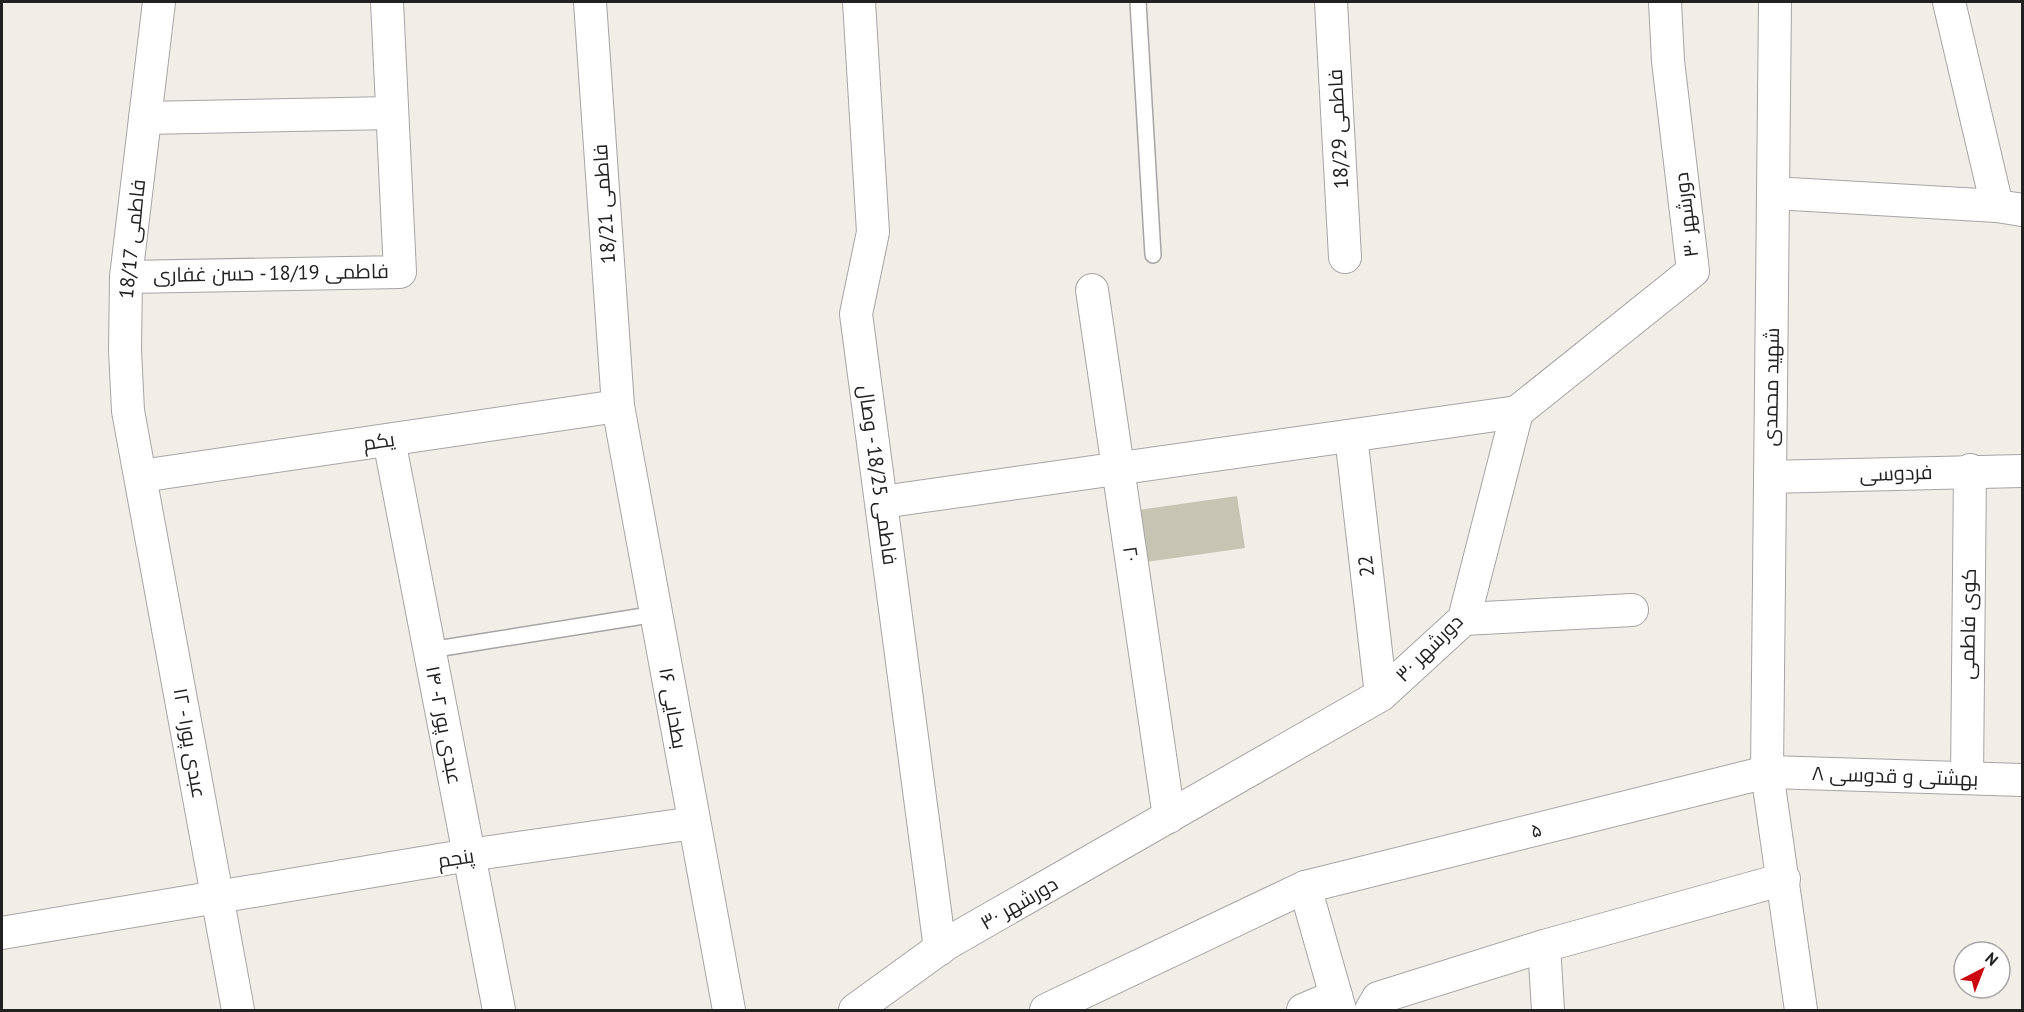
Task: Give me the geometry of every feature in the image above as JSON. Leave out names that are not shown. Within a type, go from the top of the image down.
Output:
[{"type":"street","name":"فاطمی 18/17","points":[[141,476],[128,411],[125,350],[126,277],[159,2]]},
{"type":"street","name":"فاطمی 18/19 - حسن غفاری","points":[[126,277],[400,272],[387,2]]},
{"type":"street","name":"فاطمی 18/21","points":[[590,2],[618,405]]},
{"type":"street","name":"فاطمی 18/25 - وصال","points":[[859,2],[873,232],[856,314],[940,949]]},
{"type":"street","name":"فاطمی 18/29","points":[[1331,2],[1345,257]]},
{"type":"street","name":"دورشهر ۳۰","points":[[855,1011],[896,998],[940,949],[1381,695],[1464,619],[1517,412],[1693,271],[1668,61],[1665,2]]},
{"type":"street","name":"شهید محمدی","points":[[1775,2],[1767,772],[1801,1011]]},
{"type":"street","points":[[1773,193],[2010,208],[1948,2]]},
{"type":"street","points":[[145,118],[391,113]]},
{"type":"street","name":"۲۰","points":[[1092,290],[1169,817]]},
{"type":"street","name":"یکم","points":[[141,476],[618,405]]},
{"type":"street","name":"بطحایی ۱۶","points":[[618,405],[729,1011]]},
{"type":"street","points":[[882,502],[1517,412]]},
{"type":"street","name":"22","points":[[1351,436],[1381,695]]},
{"type":"street","name":"عبدی پور ۲- ۱۴","points":[[389,440],[499,1011]]},
{"type":"street","name":"کوی فاطمی","points":[[1967,778],[1970,471]]},
{"type":"street","name":"فردوسی","points":[[1770,477],[2022,471]]},
{"type":"street","name":"عبدی پور۱ - ۱۲","points":[[141,476],[238,1011]]},
{"type":"street","points":[[1464,619],[1632,610]]},
{"type":"street","name":"بهشتی و قدوسی ۸","points":[[1767,772],[2022,780]]},
{"type":"street","name":"۵","points":[[1046,1011],[1305,887],[1767,772]]},
{"type":"street","name":"پنجم","points":[[2,933],[469,855],[694,823]]},
{"type":"street","points":[[1371,1011],[1378,998],[1544,946],[1784,879]]},
{"type":"street","points":[[1303,1011],[1338,1004],[1305,887]]},
{"type":"street","points":[[1544,946],[1548,1011]]},
{"type":"lane","points":[[1138,2],[1153,255]]},
{"type":"lane","points":[[429,650],[656,614]]},
{"type":"shaded area","points":[[1237,496],[1245,548],[1132,564],[1124,512]]}]
